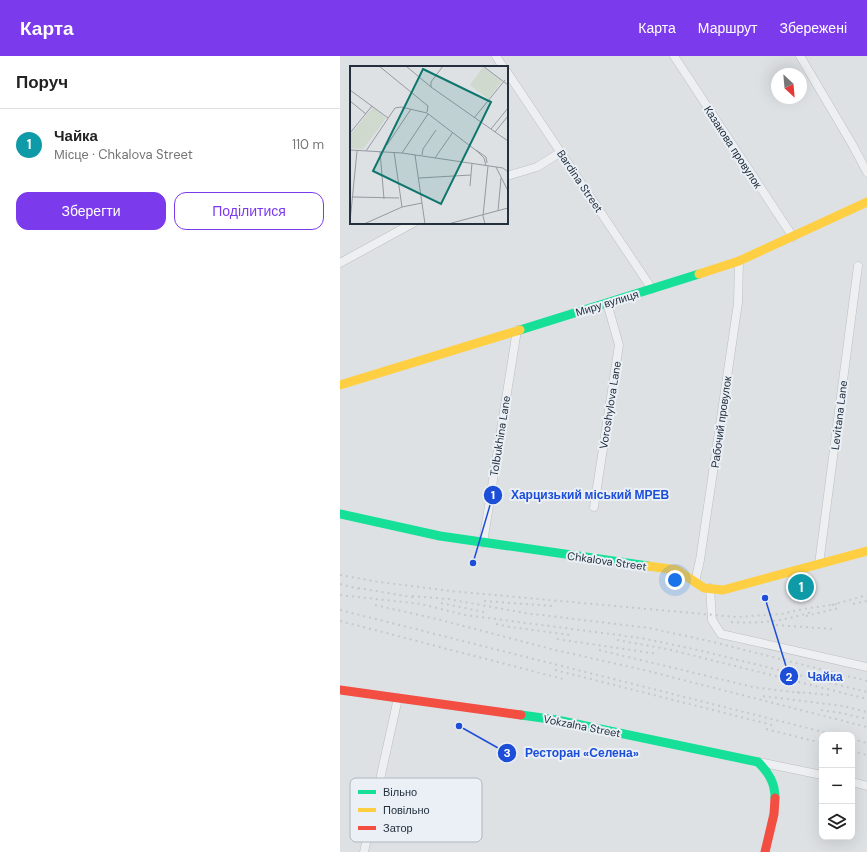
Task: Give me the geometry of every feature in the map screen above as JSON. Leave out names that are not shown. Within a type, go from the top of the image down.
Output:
[{"type":"street","points":[[496,56],[502,66]]},
{"type":"street","name":"Казакова провулок","points":[[674,56],[792,237]]},
{"type":"street","points":[[800,56],[867,172]]},
{"type":"street","name":"Bardina Street","points":[[508,74],[652,289]]},
{"type":"street","points":[[508,176],[537,167],[560,152]]},
{"type":"street","name":"Миру вулиця","points":[[340,385],[608,303],[739,261],[867,202]]},
{"type":"street","points":[[340,263],[411,224]]},
{"type":"street","name":"Рабочий провулок","points":[[695,582],[700,560],[738,303],[739,261]]},
{"type":"street","name":"Levitana Lane","points":[[819,564],[858,266]]},
{"type":"street","name":"Voroshylova Lane","points":[[594,507],[619,345],[608,303]]},
{"type":"street","name":"Tolbukhina Lane","points":[[483,543],[517,330]]},
{"type":"street","name":"Chkalova Street","points":[[340,514],[440,536],[591,559],[677,570],[704,588],[723,590],[867,551]]},
{"type":"street","points":[[710,588],[712,620],[721,634],[867,667]]},
{"type":"street","name":"Vokzalna Street","points":[[340,690],[557,720],[819,774]]},
{"type":"street","points":[[380,778],[398,698]]},
{"type":"street","points":[[758,762],[770,775],[775,790],[774,806],[765,852]]},
{"type":"street","points":[[855,783],[867,786]]},
{"type":"street","points":[[364,852],[366,842]]},
{"type":"railway","points":[[340,575],[379,582],[450,591],[736,617],[782,614],[803,609],[838,604]]},
{"type":"railway","points":[[340,584],[363,590]]},
{"type":"railway","points":[[358,588],[417,598]]},
{"type":"railway","points":[[340,595],[421,604],[465,615],[641,638],[698,650],[867,692]]},
{"type":"railway","points":[[832,605],[867,595]]},
{"type":"railway","points":[[412,596],[448,599],[525,613],[649,628],[709,641],[867,681]]},
{"type":"railway","points":[[484,601],[553,606]]},
{"type":"railway","points":[[853,604],[867,601]]},
{"type":"railway","points":[[441,603],[484,612]]},
{"type":"railway","points":[[375,605],[441,620],[551,649],[644,670],[867,727]]},
{"type":"railway","points":[[806,616],[839,608]]},
{"type":"railway","points":[[340,610],[823,732]]},
{"type":"railway","points":[[731,622],[752,623],[771,621],[791,618],[811,612]]},
{"type":"railway","points":[[340,621],[563,679]]},
{"type":"railway","points":[[496,624],[571,635]]},
{"type":"railway","points":[[776,625],[833,629]]},
{"type":"railway","points":[[557,639],[658,654]]},
{"type":"railway","points":[[617,640],[667,649],[867,699]]},
{"type":"railway","points":[[599,650],[753,687],[801,693]]},
{"type":"railway","points":[[555,670],[776,726]]},
{"type":"railway","points":[[797,692],[829,695]]},
{"type":"railway","points":[[763,696],[843,706],[867,712]]},
{"type":"railway","points":[[821,710],[867,719]]},
{"type":"railway","points":[[766,729],[819,742]]},
{"type":"railway","points":[[855,740],[867,743]]},
{"type":"railway","points":[[855,752],[867,755]]},
{"type":"traffic: fast","points":[[520,330],[699,274]]},
{"type":"traffic: fast","points":[[340,514],[440,536],[648,566]]},
{"type":"traffic: fast","points":[[521,715],[557,720],[758,762],[771,778],[775,798]]},
{"type":"traffic: slow","points":[[699,274],[739,261],[867,202]]},
{"type":"traffic: slow","points":[[340,385],[520,330]]},
{"type":"traffic: slow","points":[[648,566],[677,570],[704,588],[723,590],[867,551]]},
{"type":"traffic: jam","points":[[340,690],[521,715]]},
{"type":"traffic: jam","points":[[765,852],[774,814],[775,798]]},
{"type":"place","name":"Харцизький міський МРЕВ","points":[[473,563]]},
{"type":"place","name":"Чайка","points":[[765,598]]},
{"type":"place","name":"Ресторан «Селена»","points":[[459,726]]}]
